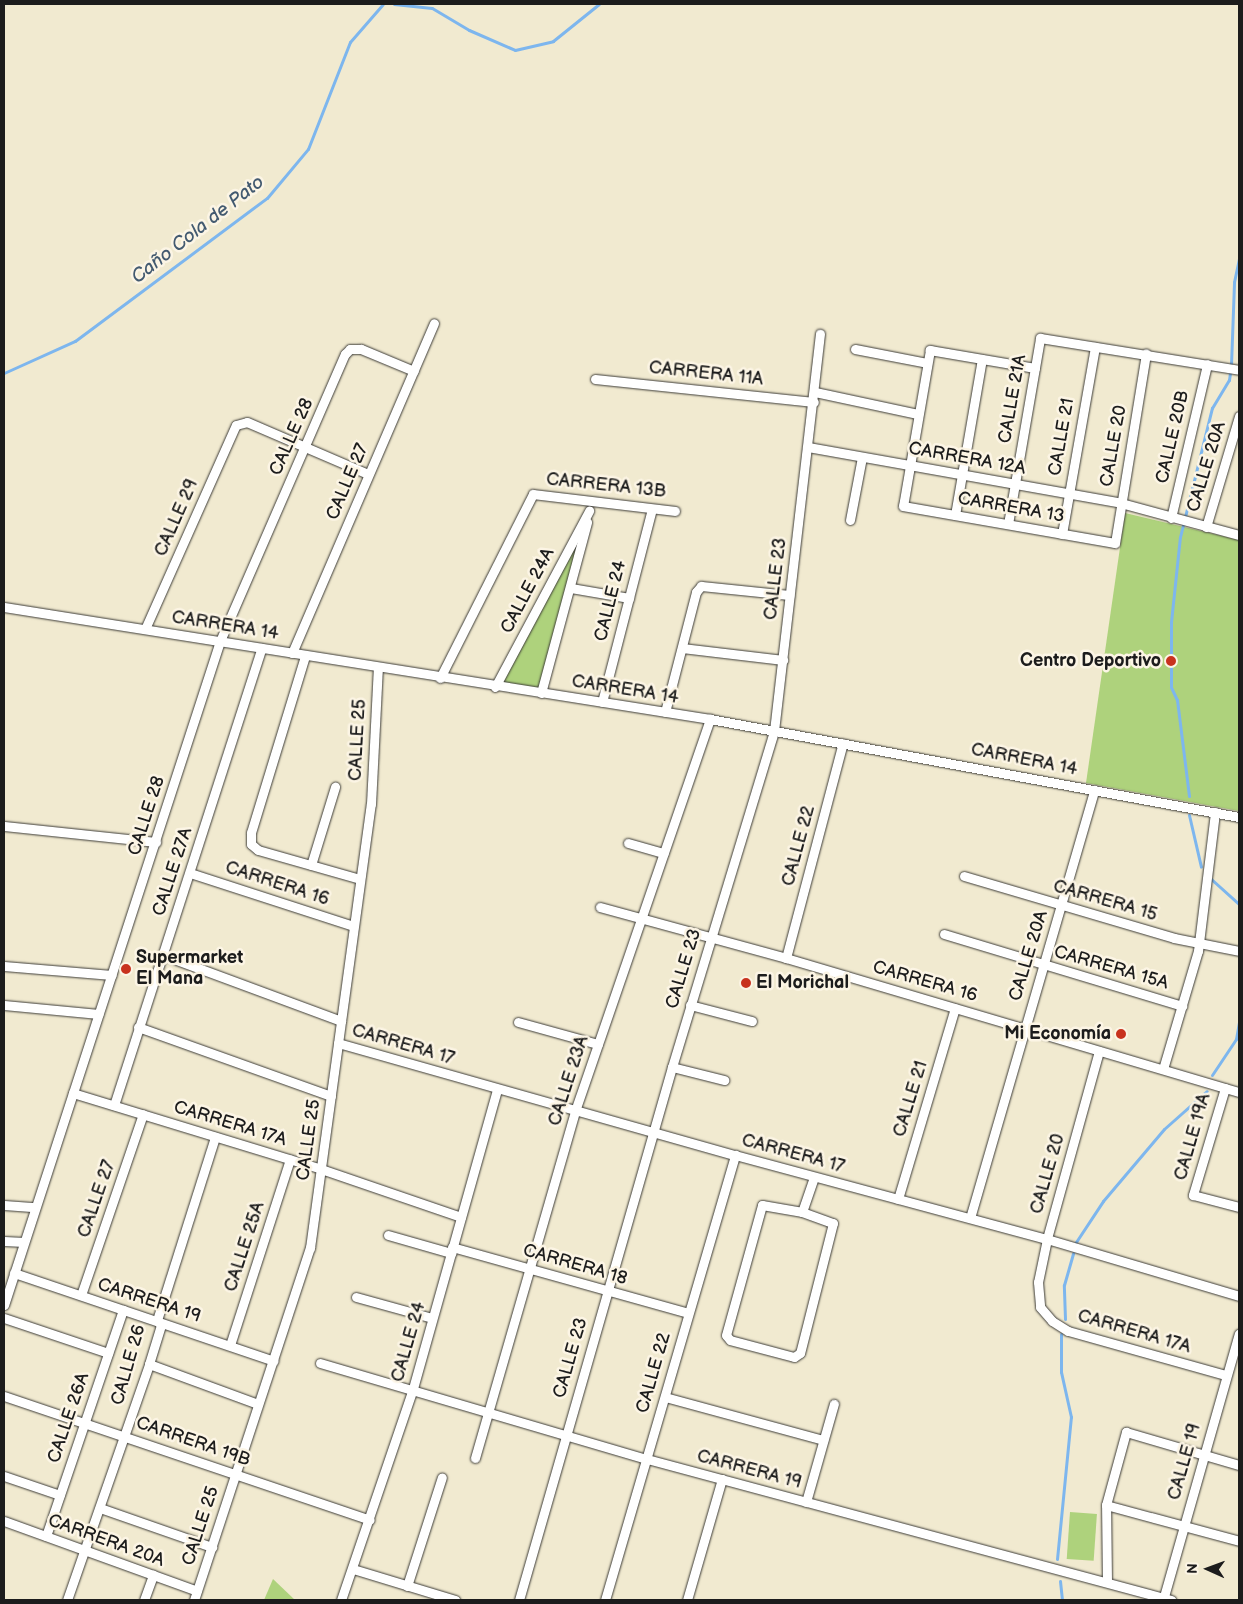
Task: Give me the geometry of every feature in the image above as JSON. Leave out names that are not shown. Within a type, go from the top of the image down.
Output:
[{"type":"street","name":"CALLE 27","points":[[292,653],[434,323]]},
{"type":"street","name":"CALLE 23","points":[[518,1600],[710,938],[774,731],[814,402],[820,334]]},
{"type":"street","name":"CALLE 21A","points":[[1008,524],[1040,338],[1094,347]]},
{"type":"street","points":[[1094,347],[1239,370]]},
{"type":"street","name":"CALLE 21","points":[[1062,534],[1094,347]]},
{"type":"street","name":"CALLE 28","points":[[4,1304],[220,641],[350,349],[361,348],[414,370]]},
{"type":"street","points":[[855,349],[927,362]]},
{"type":"street","points":[[910,465],[930,350],[1035,368]]},
{"type":"street","name":"CALLE 20","points":[[1115,543],[1146,354]]},
{"type":"street","points":[[955,515],[982,359]]},
{"type":"street","name":"CALLE 20B","points":[[1173,518],[1207,364]]},
{"type":"street","name":"CARRERA 11A","points":[[595,379],[814,402]]},
{"type":"street","points":[[815,392],[918,414]]},
{"type":"street","name":"CALLE 20A","points":[[1204,527],[1236,440],[1239,416]]},
{"type":"street","name":"CALLE 29","points":[[146,629],[236,425],[247,422],[305,448]]},
{"type":"street","name":"CARRERA 12A","points":[[808,447],[1121,503]]},
{"type":"street","points":[[305,448],[368,474]]},
{"type":"street","points":[[850,520],[862,457]]},
{"type":"street","name":"CARRERA 13","points":[[910,465],[903,506],[1115,543]]},
{"type":"street","name":"CARRERA 13B","points":[[440,678],[533,494],[590,506],[675,510]]},
{"type":"street","points":[[1121,503],[1239,535]]},
{"type":"street","points":[[540,693],[571,588],[590,506]]},
{"type":"street","name":"CALLE 24A","points":[[495,686],[590,506]]},
{"type":"street","name":"CALLE 24","points":[[602,702],[652,509]]},
{"type":"street","points":[[665,712],[696,592],[701,586],[790,595]]},
{"type":"street","points":[[571,588],[629,598]]},
{"type":"street","name":"CARRERA 14","points":[[4,607],[440,678],[665,712],[843,743],[1239,817]]},
{"type":"street","name":"CALLE 27A","points":[[114,1105],[262,648]]},
{"type":"street","points":[[682,648],[783,660]]},
{"type":"street","points":[[305,656],[251,833],[250,844],[258,850],[360,879]]},
{"type":"street","name":"CALLE 25","points":[[196,1596],[310,1248],[371,804],[378,668]]},
{"type":"street","name":"CALLE 23A","points":[[475,1458],[575,1111],[710,720]]},
{"type":"street","name":"CALLE 22","points":[[786,958],[843,743]]},
{"type":"street","points":[[311,865],[335,787]]},
{"type":"street","name":"CALLE 20A","points":[[970,1218],[1094,790]]},
{"type":"street","points":[[1162,1069],[1198,951],[1197,941],[1215,812]]},
{"type":"street","points":[[4,826],[156,842]]},
{"type":"street","points":[[628,842],[664,853]]},
{"type":"street","name":"CARRERA 16","points":[[190,873],[353,926]]},
{"type":"street","name":"CARRERA 15","points":[[964,876],[1061,906],[1239,951]]},
{"type":"street","name":"CARRERA 16","points":[[600,908],[786,958],[1239,1092]]},
{"type":"street","name":"CARRERA 15A","points":[[944,934],[1044,966],[1182,1006]]},
{"type":"street","points":[[163,955],[341,1021]]},
{"type":"street","points":[[4,966],[112,975]]},
{"type":"street","points":[[4,1005],[99,1014]]},
{"type":"street","points":[[690,1006],[752,1021]]},
{"type":"street","name":"CALLE 21","points":[[898,1198],[955,1008]]},
{"type":"street","points":[[518,1022],[598,1044]]},
{"type":"street","points":[[138,1027],[331,1096]]},
{"type":"street","name":"CARRERA 17","points":[[338,1043],[814,1177],[1046,1238],[1239,1296]]},
{"type":"street","name":"CALLE 20","points":[[1040,1307],[1038,1282],[1046,1238],[1099,1051]]},
{"type":"street","points":[[672,1067],[724,1080]]},
{"type":"street","name":"CALLE 19A","points":[[1225,1088],[1194,1195],[1239,1207]]},
{"type":"street","name":"CALLE 24","points":[[341,1600],[370,1520],[412,1392],[497,1089]]},
{"type":"street","name":"CARRERA 17A","points":[[73,1093],[321,1169],[461,1217]]},
{"type":"street","name":"CALLE 27","points":[[81,1295],[144,1114]]},
{"type":"street","name":"CALLE 26","points":[[67,1600],[149,1364],[161,1325],[157,1320],[215,1137]]},
{"type":"street","name":"CALLE 22","points":[[605,1600],[648,1459],[688,1313],[735,1155]]},
{"type":"street","name":"CALLE 25A","points":[[230,1345],[290,1160]]},
{"type":"street","points":[[802,1212],[814,1177]]},
{"type":"street","points":[[4,1205],[35,1207]]},
{"type":"street","points":[[762,1205],[802,1212],[833,1224],[833,1230],[800,1353],[794,1357],[730,1340],[726,1330],[762,1205]]},
{"type":"street","name":"CARRERA 18","points":[[388,1236],[531,1269],[688,1313]]},
{"type":"street","points":[[4,1241],[24,1242]]},
{"type":"street","name":"CARRERA 19","points":[[14,1273],[274,1361]]},
{"type":"street","points":[[356,1297],[432,1318]]},
{"type":"street","name":"CARRERA 17A","points":[[1040,1307],[1052,1321],[1068,1331],[1226,1375]]},
{"type":"street","name":"CALLE 26A","points":[[46,1536],[123,1310]]},
{"type":"street","points":[[4,1318],[108,1353]]},
{"type":"street","name":"CALLE 19","points":[[1166,1599],[1183,1526],[1239,1334]]},
{"type":"street","name":"CARRERA 19","points":[[320,1363],[412,1392],[648,1459],[1166,1599]]},
{"type":"street","points":[[149,1364],[258,1404]]},
{"type":"street","name":"CARRERA 19B","points":[[4,1396],[370,1520]]},
{"type":"street","points":[[665,1397],[823,1440]]},
{"type":"street","points":[[806,1502],[834,1404]]},
{"type":"street","points":[[1107,1582],[1106,1505],[1126,1432],[1239,1465]]},
{"type":"street","points":[[4,1476],[60,1495]]},
{"type":"street","points":[[407,1586],[442,1477]]},
{"type":"street","points":[[687,1600],[722,1479]]},
{"type":"street","points":[[1106,1505],[1239,1541]]},
{"type":"street","points":[[100,1508],[212,1547]]},
{"type":"street","points":[[4,1531],[5,1521]]},
{"type":"street","name":"CARRERA 20A","points":[[5,1521],[152,1575],[196,1596]]},
{"type":"street","points":[[352,1569],[455,1600]]},
{"type":"street","points":[[144,1600],[152,1575]]},
{"type":"green space","name":"Centro Deportivo","points":[[1125,513],[1239,540],[1239,811],[1086,783]]},
{"type":"green space","points":[[573,546],[578,548],[539,690],[501,683]]},
{"type":"green space","points":[[1070,1512],[1097,1514],[1094,1561],[1067,1559]]},
{"type":"green space","points":[[273,1579],[295,1600],[264,1600]]},
{"type":"waterway","name":"Caño Cola de Pato","points":[[4,373],[75,341],[267,198],[308,149],[350,42],[383,4]]},
{"type":"waterway","name":"Caño Cola de Pato","points":[[394,4],[432,8],[469,30],[515,50],[553,41],[599,4]]},
{"type":"waterway","points":[[1231,365],[1234,282],[1239,259]]},
{"type":"waterway","points":[[1189,796],[1177,700],[1171,687],[1171,622],[1180,537],[1212,408],[1229,380],[1230,373]]},
{"type":"waterway","points":[[1189,815],[1201,867]]},
{"type":"waterway","points":[[1210,878],[1239,904]]},
{"type":"waterway","points":[[1212,1075],[1236,1039],[1239,1022]]},
{"type":"waterway","points":[[1076,1242],[1103,1201],[1164,1129],[1207,1091]]},
{"type":"waterway","points":[[1065,1319],[1064,1285],[1073,1253]]},
{"type":"waterway","points":[[1057,1559],[1071,1417],[1061,1372],[1061,1334]]},
{"type":"waterway","points":[[1060,1581],[1062,1600]]},
{"type":"place","name":"Centro Deportivo","points":[[1171,661]]},
{"type":"place","name":"Supermarket El Mana","points":[[126,969]]},
{"type":"place","name":"El Morichal","points":[[746,983]]},
{"type":"place","name":"Mi Economía","points":[[1121,1034]]}]
